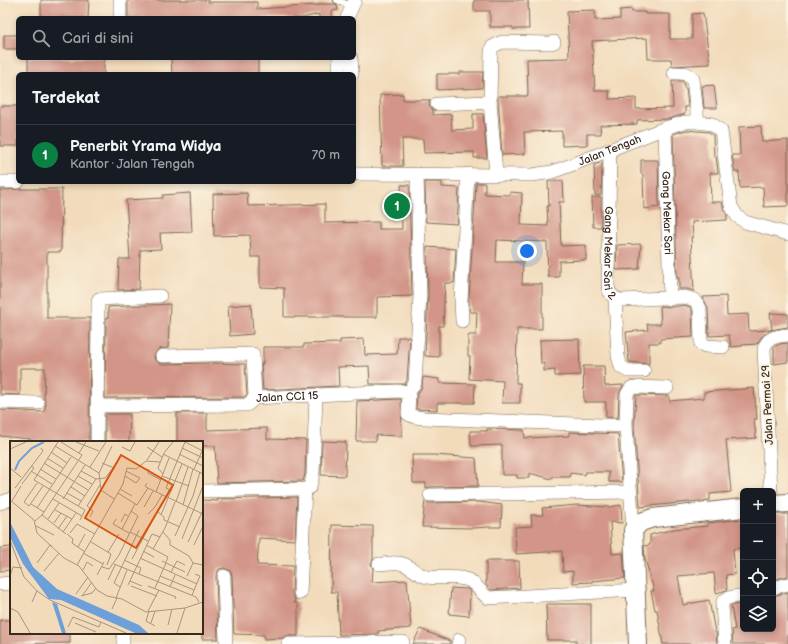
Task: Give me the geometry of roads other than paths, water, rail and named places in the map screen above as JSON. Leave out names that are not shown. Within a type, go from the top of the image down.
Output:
[{"type":"street","points":[[120,0],[120,16]]},
{"type":"street","points":[[496,174],[490,102],[492,47],[502,42],[554,42]]},
{"type":"street","points":[[339,60],[339,72]]},
{"type":"street","points":[[351,60],[352,72]]},
{"type":"street","points":[[674,73],[686,73],[693,79],[698,122]]},
{"type":"street","points":[[437,104],[490,102]]},
{"type":"street","name":"Jalan Tengah","points":[[356,174],[532,175],[552,172],[665,128],[685,122],[698,122],[712,124],[721,131],[731,206],[737,216],[745,222],[788,234]]},
{"type":"street","name":"Gang Mekar Sari","points":[[665,128],[670,299]]},
{"type":"street","name":"Gang Mekar Sari 2","points":[[610,149],[608,289],[611,295],[615,299],[622,300],[685,298],[695,300],[700,308],[701,344],[705,346],[723,347]]},
{"type":"street","points":[[417,174],[420,296],[415,383],[408,392],[408,414],[415,417],[626,426]]},
{"type":"street","points":[[462,321],[461,300],[468,174]]},
{"type":"street","points":[[0,182],[16,182]]},
{"type":"street","points":[[97,441],[98,300],[160,296]]},
{"type":"street","points":[[615,299],[618,356],[621,368],[628,371],[644,371]]},
{"type":"street","name":"Jalan Permai 29","points":[[771,488],[764,349],[765,344],[769,340],[777,336],[788,335]]},
{"type":"street","points":[[162,356],[253,354],[255,398]]},
{"type":"street","points":[[638,644],[633,530],[626,426],[627,394],[631,388],[667,388]]},
{"type":"street","name":"Jalan CCI 15","points":[[98,406],[247,405],[255,398],[397,391],[408,392]]},
{"type":"street","points":[[203,491],[305,489],[310,487],[313,475],[316,396]]},
{"type":"street","points":[[0,402],[38,403]]},
{"type":"street","points":[[300,593],[305,489]]},
{"type":"street","points":[[430,495],[630,492]]},
{"type":"street","points":[[0,503],[10,499]]},
{"type":"street","points":[[776,504],[788,503]]},
{"type":"street","points":[[633,530],[641,522],[652,518],[740,508]]},
{"type":"street","points":[[379,564],[400,563],[405,564],[421,576],[464,579],[470,581],[482,594],[488,598],[636,590]]},
{"type":"street","points":[[224,576],[226,644]]},
{"type":"street","points":[[0,584],[10,583]]},
{"type":"street","points":[[776,587],[788,584]]},
{"type":"street","points":[[725,644],[722,606],[723,601],[728,598],[740,596]]},
{"type":"street","points":[[288,644],[403,642]]},
{"type":"lane","points":[[337,0],[351,8]]},
{"type":"place","name":"Penerbit Yrama Widya","points":[[397,206]]}]
